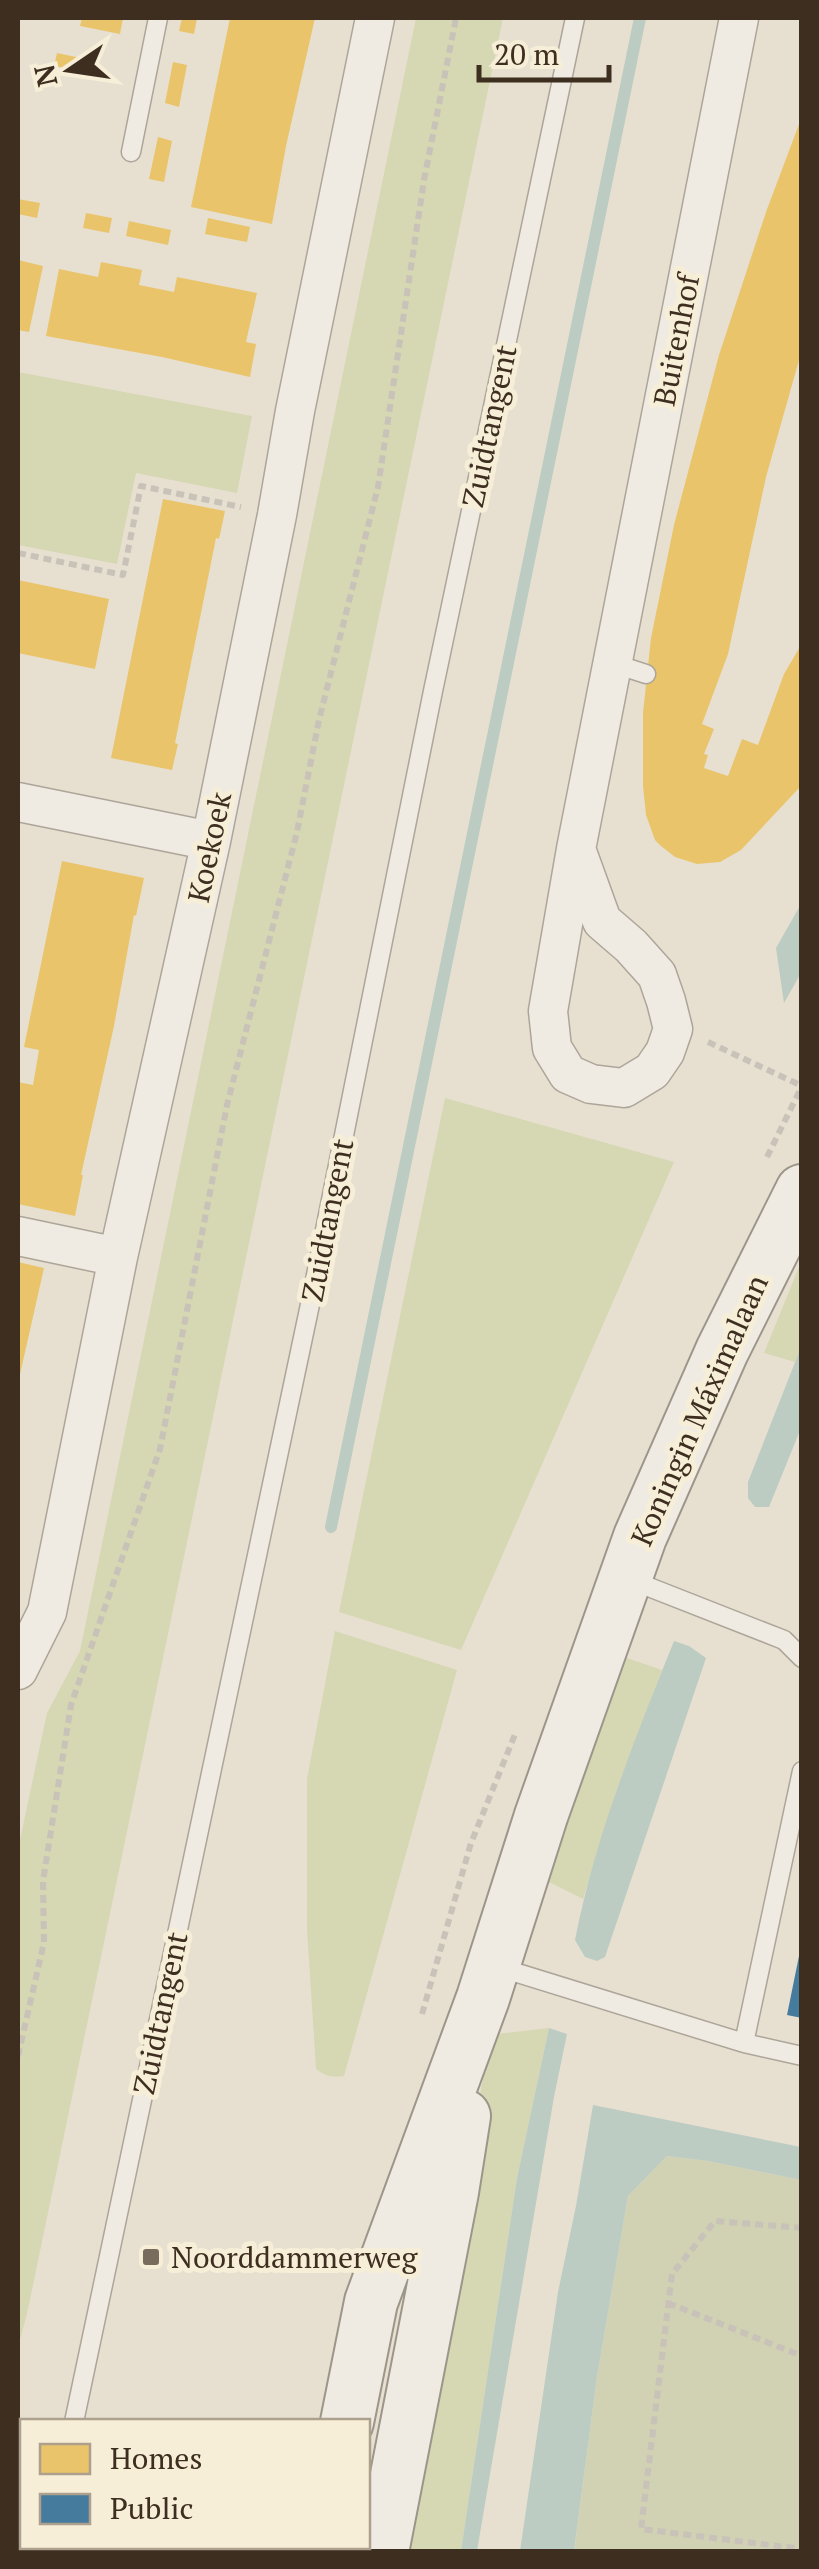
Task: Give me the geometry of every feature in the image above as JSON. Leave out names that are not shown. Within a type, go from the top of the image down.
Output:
[{"type":"main road","name":"Koningin Máximalaan","points":[[348,2419],[370,2302],[488,1982],[640,1537],[722,1351],[802,1191]]},
{"type":"main road","name":"Koningin Máximalaan","points":[[382,2552],[452,2192],[488,1982]]},
{"type":"street","name":"Koekoek","points":[[18,1670],[47,1612],[118,1257],[211,842],[375,18]]},
{"type":"street","name":"Buitenhof","points":[[672,1025],[665,1052],[652,1071],[624,1088],[591,1084],[568,1074],[552,1048],[548,1012],[576,849],[629,668],[739,18]]},
{"type":"street","points":[[18,802],[211,842]]},
{"type":"street","points":[[576,849],[602,921],[656,976],[672,1025]]},
{"type":"street","points":[[18,1236],[118,1257]]},
{"type":"lane","points":[[131,152],[158,18]]},
{"type":"lane","name":"Zuidtangent","points":[[75,2419],[312,1295],[574,18]]},
{"type":"lane","name":"Koningin Máximalaan","points":[[626,1577],[784,1640],[802,1658]]},
{"type":"lane","points":[[744,2043],[801,1772]]},
{"type":"lane","points":[[488,1982],[802,2056]]},
{"type":"path","points":[[18,2056],[44,1942],[43,1880],[71,1705],[160,1449],[227,1105],[297,832],[319,720],[378,487],[424,180],[456,18]]},
{"type":"path","points":[[18,553],[123,575],[141,486],[276,515]]},
{"type":"path","points":[[672,1025],[802,1086]]},
{"type":"path","points":[[802,2228],[715,2221],[672,2274],[641,2529],[802,2550]]},
{"type":"path","points":[[668,2303],[802,2356]]},
{"type":"green space","points":[[416,18],[503,18],[18,2347],[18,1849],[47,1713],[80,1651]]},
{"type":"green space","points":[[18,372],[252,416],[237,493],[136,473],[117,564],[18,545]]},
{"type":"green space","points":[[445,1098],[674,1162],[461,1650],[339,1612]]},
{"type":"green space","points":[[801,1262],[801,1347],[795,1362],[764,1353]]},
{"type":"green space","points":[[335,1631],[457,1670],[344,2076],[336,2077],[316,2069],[307,1929],[307,1779]]},
{"type":"green space","points":[[621,1656],[662,1670],[617,1789],[583,1899],[541,1878]]},
{"type":"green space","points":[[549,2028],[517,2178],[461,2551],[399,2552],[483,2079],[496,2034]]},
{"type":"green space","points":[[667,2156],[801,2180],[801,2551],[574,2552],[597,2377],[628,2196]]},
{"type":"shaded area","points":[[801,904],[801,973],[784,1003],[776,948]]},
{"type":"shaded area","points":[[801,1347],[801,1428],[769,1507],[755,1507],[748,1498],[748,1482]]},
{"type":"shaded area","points":[[674,1641],[706,1658],[605,1957],[597,1961],[585,1957],[575,1940],[583,1902],[617,1788]]},
{"type":"shaded area","points":[[549,2028],[567,2034],[477,2551],[461,2551],[517,2178]]},
{"type":"shaded area","points":[[593,2105],[801,2147],[801,2180],[667,2156],[628,2196],[597,2377],[574,2551],[520,2551],[558,2292]]},
{"type":"building: Homes","points":[[82,18],[123,18],[120,34],[80,26]]},
{"type":"building: Homes","points":[[182,18],[197,18],[194,34],[179,31]]},
{"type":"building: Homes","points":[[230,18],[315,18],[272,224],[191,207]]},
{"type":"building: Homes","points":[[57,53],[95,61],[93,73],[54,66]]},
{"type":"building: Homes","points":[[173,62],[187,65],[179,107],[165,103]]},
{"type":"building: Homes","points":[[801,119],[801,353],[766,477],[728,654],[702,724],[714,729],[704,754],[708,755],[704,768],[728,776],[742,739],[758,745],[784,674],[801,645],[801,786],[741,850],[720,862],[697,864],[675,857],[661,846],[646,815],[643,713],[651,638],[674,525],[719,355]]},
{"type":"building: Homes","points":[[158,137],[172,141],[164,182],[149,179]]},
{"type":"building: Homes","points":[[18,199],[40,203],[37,218],[18,214]]},
{"type":"building: Homes","points":[[86,213],[112,218],[109,233],[83,228]]},
{"type":"building: Homes","points":[[208,218],[250,227],[247,242],[205,234]]},
{"type":"building: Homes","points":[[129,221],[171,230],[168,245],[126,236]]},
{"type":"building: Homes","points":[[18,260],[43,266],[29,332],[18,330]]},
{"type":"building: Homes","points":[[101,262],[142,270],[139,285],[174,292],[177,277],[257,293],[246,342],[256,344],[250,377],[46,336],[59,269],[98,277]]},
{"type":"building: Homes","points":[[163,499],[225,511],[219,539],[216,538],[172,770],[111,758]]},
{"type":"building: Homes","points":[[18,580],[109,599],[95,669],[18,653]]},
{"type":"building: Homes","points":[[62,861],[144,878],[75,1216],[18,1204],[18,1082],[33,1085],[39,1050],[24,1047]]},
{"type":"building: Homes","points":[[18,1262],[44,1268],[19,1379],[18,1379]]},
{"type":"building: Public","points":[[802,1951],[802,2018],[787,2015]]},
{"type":"waterway","points":[[331,1527],[640,18]]},
{"type":"place","name":"Noorddammerweg","points":[[151,2257]]}]
